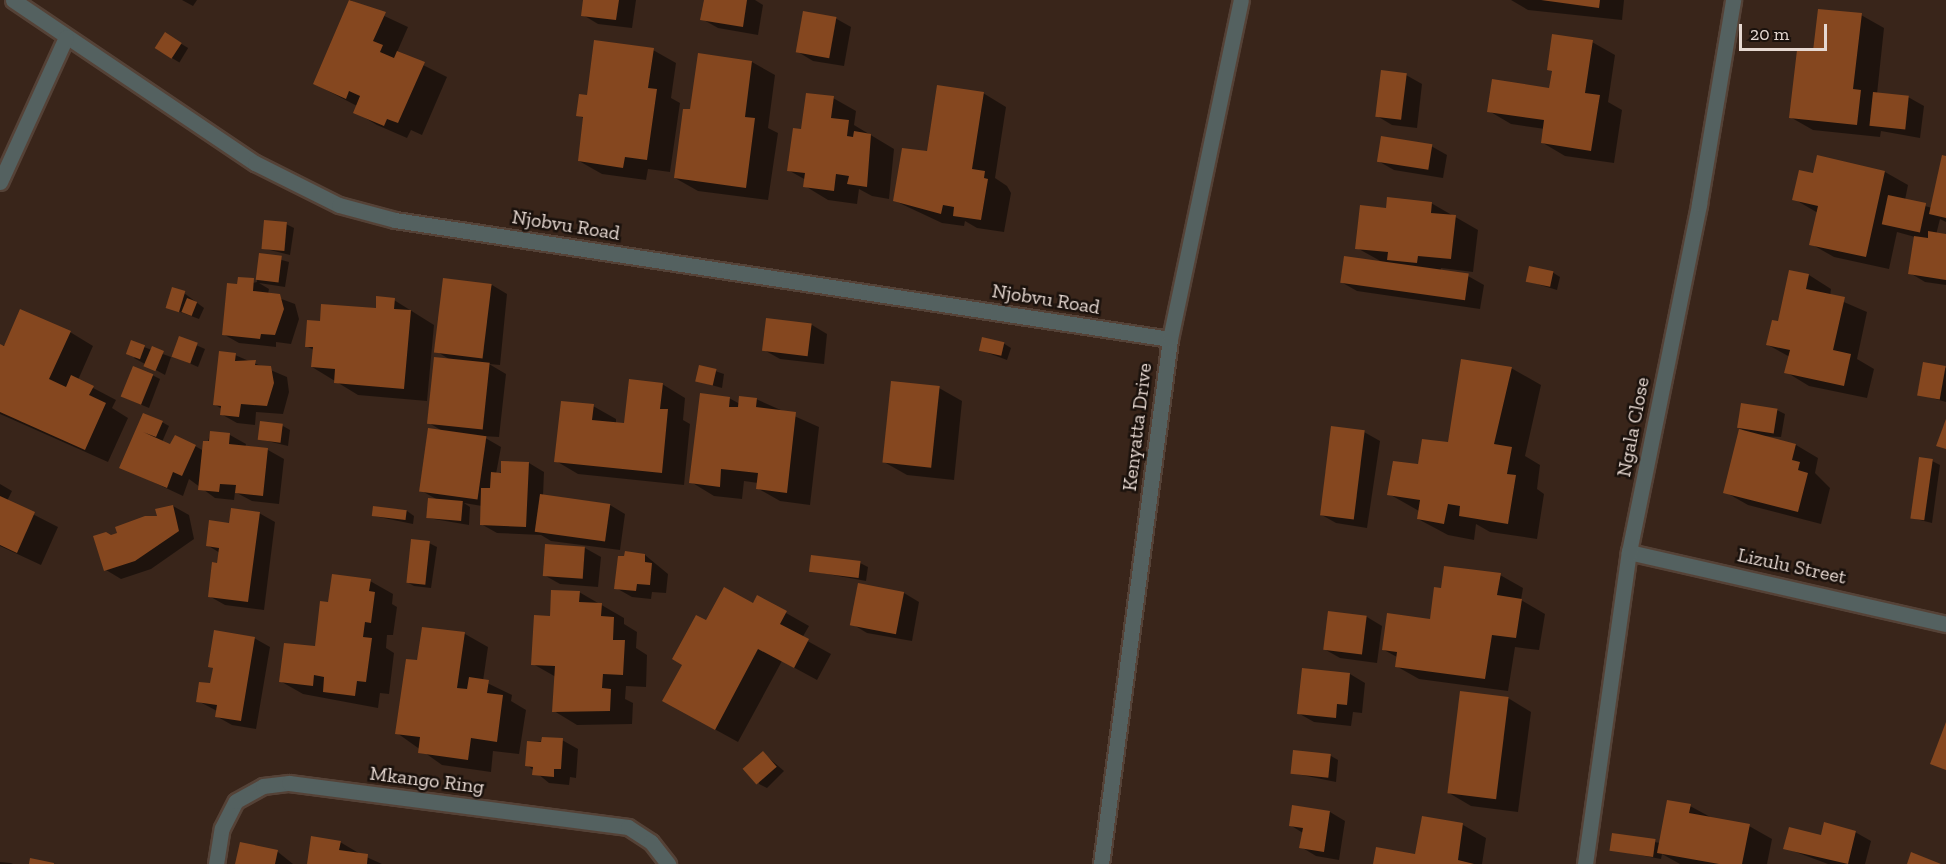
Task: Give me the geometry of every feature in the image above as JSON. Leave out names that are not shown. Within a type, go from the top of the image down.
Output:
[{"type":"street","name":"Njobvu Road","points":[[13,0],[281,178],[339,205],[376,215],[1170,339]]},
{"type":"street","name":"Kenyatta Drive","points":[[1101,864],[1170,339],[1241,0]]},
{"type":"street","name":"Ngala Close","points":[[1586,864],[1629,552],[1699,204],[1733,0]]},
{"type":"street","points":[[0,182],[66,37]]},
{"type":"street","name":"Lizulu Street","points":[[1629,552],[1946,624]]},
{"type":"street","name":"Mkango Ring","points":[[216,864],[222,828],[236,801],[263,786],[289,783],[628,827],[651,842],[668,864]]},
{"type":"building","points":[[349,0],[386,12],[373,41],[383,45],[380,52],[394,58],[397,51],[425,62],[398,123],[387,119],[384,126],[353,113],[360,96],[349,91],[346,99],[313,84]]},
{"type":"building","points":[[583,0],[619,0],[616,20],[581,16]]},
{"type":"building","points":[[704,0],[747,0],[743,27],[700,20]]},
{"type":"building","points":[[1541,0],[1600,0],[1599,8]]},
{"type":"building","points":[[1818,9],[1862,13],[1853,89],[1861,90],[1857,125],[1789,118],[1797,50],[1813,51]]},
{"type":"building","points":[[803,11],[836,17],[829,58],[796,52]]},
{"type":"building","points":[[165,32],[182,43],[171,59],[155,48]]},
{"type":"building","points":[[1552,34],[1593,40],[1585,93],[1600,95],[1591,151],[1541,143],[1544,120],[1487,112],[1492,79],[1549,88],[1552,71],[1547,70]]},
{"type":"building","points":[[594,40],[654,48],[648,88],[657,89],[647,160],[625,157],[623,168],[578,161],[583,117],[576,116],[579,94],[587,95]]},
{"type":"building","points":[[698,53],[752,61],[745,117],[755,118],[746,188],[674,178],[683,109],[690,109]]},
{"type":"building","points":[[1381,70],[1407,73],[1401,120],[1375,117]]},
{"type":"building","points":[[937,85],[984,92],[972,169],[985,171],[984,178],[988,179],[981,220],[953,216],[954,207],[943,205],[941,214],[893,201],[902,148],[927,151]]},
{"type":"building","points":[[1873,92],[1909,96],[1905,130],[1869,126]]},
{"type":"building","points":[[806,93],[834,96],[831,118],[849,120],[847,136],[853,137],[854,131],[871,134],[867,187],[847,184],[849,176],[836,174],[834,191],[803,187],[805,173],[787,171],[793,128],[801,129]]},
{"type":"building","points":[[1381,136],[1432,144],[1428,170],[1377,162]]},
{"type":"building","points":[[1817,155],[1885,171],[1866,257],[1809,245],[1818,206],[1792,200],[1799,170],[1813,173]]},
{"type":"building","points":[[1942,155],[1946,156],[1946,218],[1929,214]]},
{"type":"building","points":[[1888,195],[1926,203],[1920,232],[1882,224]]},
{"type":"building","points":[[1387,197],[1432,202],[1431,213],[1456,215],[1451,259],[1418,256],[1417,263],[1387,260],[1388,252],[1355,249],[1360,205],[1386,208]]},
{"type":"building","points":[[264,220],[287,222],[284,251],[261,249]]},
{"type":"building","points":[[1928,231],[1946,234],[1946,280],[1908,274],[1914,236],[1928,238]]},
{"type":"building","points":[[259,253],[282,256],[279,283],[256,280]]},
{"type":"building","points":[[1344,256],[1469,274],[1465,300],[1340,283]]},
{"type":"building","points":[[1529,266],[1553,271],[1550,287],[1526,282]]},
{"type":"building","points":[[1789,270],[1809,274],[1806,289],[1845,297],[1833,350],[1851,354],[1844,386],[1784,373],[1790,350],[1766,345],[1772,320],[1778,321]]},
{"type":"building","points":[[238,277],[254,278],[253,291],[280,294],[284,309],[275,335],[261,334],[260,339],[222,335],[227,283],[237,284]]},
{"type":"building","points":[[443,278],[492,284],[482,358],[434,352]]},
{"type":"building","points":[[172,287],[185,291],[179,312],[166,308]]},
{"type":"building","points":[[376,296],[395,298],[394,309],[411,310],[404,389],[334,383],[335,369],[311,367],[313,347],[305,347],[307,320],[320,321],[321,304],[376,308]]},
{"type":"building","points":[[187,298],[197,302],[192,316],[181,312]]},
{"type":"building","points":[[20,309],[71,331],[49,379],[66,387],[71,375],[94,386],[89,395],[106,403],[85,450],[0,412],[0,344],[4,346]]},
{"type":"building","points":[[766,318],[812,324],[808,356],[762,351]]},
{"type":"building","points":[[179,336],[198,343],[190,364],[171,357]]},
{"type":"building","points":[[982,337],[1004,342],[1001,356],[979,351]]},
{"type":"building","points":[[131,340],[145,345],[140,359],[126,354]]},
{"type":"building","points":[[152,346],[164,351],[155,371],[143,366]]},
{"type":"building","points":[[219,351],[236,353],[235,361],[256,360],[255,365],[271,366],[274,383],[267,406],[241,404],[239,417],[220,415],[221,406],[213,405]]},
{"type":"building","points":[[434,357],[490,363],[483,429],[427,424]]},
{"type":"building","points":[[1461,359],[1512,367],[1494,444],[1512,447],[1507,474],[1516,475],[1508,524],[1459,516],[1460,506],[1448,504],[1444,524],[1417,519],[1420,500],[1387,495],[1393,461],[1418,464],[1422,439],[1448,442]]},
{"type":"building","points":[[1923,362],[1946,366],[1940,399],[1917,395]]},
{"type":"building","points":[[699,365],[717,369],[713,386],[695,382]]},
{"type":"building","points":[[133,366],[153,374],[141,405],[121,397]]},
{"type":"building","points":[[629,379],[663,383],[660,409],[668,409],[662,473],[554,462],[561,401],[594,404],[592,420],[624,423]]},
{"type":"building","points":[[891,381],[940,386],[931,468],[882,463]]},
{"type":"building","points":[[700,393],[730,397],[729,407],[738,407],[739,396],[757,398],[756,407],[796,412],[787,493],[756,489],[758,473],[721,469],[720,487],[689,483]]},
{"type":"building","points":[[1741,403],[1778,409],[1774,433],[1737,428]]},
{"type":"building","points":[[143,413],[163,421],[156,437],[143,432],[170,444],[175,435],[196,445],[182,476],[173,472],[167,488],[119,468]]},
{"type":"building","points":[[1946,419],[1946,449],[1936,446]]},
{"type":"building","points":[[260,421],[283,424],[281,443],[258,440]]},
{"type":"building","points":[[1331,426],[1365,430],[1354,519],[1320,515]]},
{"type":"building","points":[[428,428],[486,436],[478,500],[419,491]]},
{"type":"building","points":[[1739,429],[1796,444],[1792,460],[1800,462],[1798,470],[1808,473],[1798,512],[1723,493]]},
{"type":"building","points":[[210,431],[230,433],[229,444],[268,448],[263,496],[235,493],[236,485],[220,484],[219,492],[198,490],[203,441],[209,441]]},
{"type":"building","points":[[1919,457],[1933,459],[1924,520],[1910,518]]},
{"type":"building","points":[[501,461],[529,462],[526,527],[480,525],[481,488],[490,488],[491,472],[501,473]]},
{"type":"building","points":[[540,494],[610,504],[605,542],[535,532]]},
{"type":"building","points":[[0,496],[35,512],[17,553],[0,545]]},
{"type":"building","points":[[428,498],[463,501],[461,521],[426,518]]},
{"type":"building","points":[[173,505],[179,531],[135,561],[104,571],[93,536],[106,532],[111,535],[117,533],[115,527],[145,516],[157,516],[155,509]]},
{"type":"building","points":[[373,506],[407,510],[406,520],[372,516]]},
{"type":"building","points":[[231,508],[260,512],[248,602],[208,597],[212,562],[217,563],[219,548],[206,546],[209,520],[229,523]]},
{"type":"building","points":[[411,539],[430,541],[425,585],[406,583]]},
{"type":"building","points":[[545,544],[585,547],[583,579],[543,576]]},
{"type":"building","points":[[625,551],[645,554],[645,562],[652,563],[650,585],[637,584],[636,591],[614,589],[618,556],[624,556]]},
{"type":"building","points":[[811,555],[861,561],[859,578],[809,572]]},
{"type":"building","points":[[1444,566],[1501,573],[1497,595],[1522,599],[1516,638],[1492,635],[1485,679],[1395,667],[1397,652],[1382,650],[1387,613],[1430,619],[1434,587],[1441,588]]},
{"type":"building","points":[[332,574],[371,579],[369,591],[375,592],[371,623],[365,622],[363,637],[372,638],[366,682],[357,681],[355,696],[323,692],[324,677],[314,675],[313,686],[279,682],[284,643],[315,646],[320,601],[328,602]]},
{"type":"building","points":[[858,583],[904,592],[896,634],[850,625]]},
{"type":"building","points":[[724,587],[753,603],[757,595],[787,611],[780,624],[809,639],[794,668],[758,649],[715,730],[662,701],[682,665],[672,659],[696,615],[706,620]]},
{"type":"building","points":[[551,590],[580,591],[579,602],[602,603],[601,616],[614,617],[613,640],[625,640],[623,675],[603,674],[602,688],[611,689],[610,711],[552,712],[555,666],[531,665],[534,615],[550,616]]},
{"type":"building","points":[[1328,611],[1367,616],[1362,654],[1323,650]]},
{"type":"building","points":[[422,627],[465,632],[457,688],[467,689],[469,677],[489,680],[487,693],[503,695],[497,742],[471,738],[468,760],[418,753],[420,737],[395,734],[406,659],[417,660]]},
{"type":"building","points":[[214,630],[255,637],[241,721],[215,717],[217,705],[196,702],[199,682],[210,683],[213,668],[208,667]]},
{"type":"building","points":[[1302,668],[1350,673],[1347,705],[1337,704],[1336,718],[1297,714]]},
{"type":"building","points":[[1460,691],[1509,697],[1496,799],[1447,793]]},
{"type":"building","points":[[1946,722],[1946,770],[1930,764]]},
{"type":"building","points":[[542,737],[563,738],[561,769],[554,769],[554,777],[532,775],[533,767],[525,766],[527,741],[541,742]]},
{"type":"building","points":[[1293,750],[1331,754],[1328,778],[1290,774]]},
{"type":"building","points":[[763,751],[777,767],[756,785],[743,769]]},
{"type":"building","points":[[1667,800],[1691,804],[1689,813],[1750,824],[1742,864],[1719,864],[1657,853]]},
{"type":"building","points":[[1292,805],[1330,811],[1324,852],[1299,848],[1303,828],[1289,826]]},
{"type":"building","points":[[1422,816],[1463,823],[1458,860],[1474,864],[1373,864],[1376,847],[1415,854]]},
{"type":"building","points":[[1824,822],[1856,831],[1848,864],[1783,849],[1789,827],[1821,835]]},
{"type":"building","points":[[1612,833],[1656,839],[1653,857],[1609,851]]},
{"type":"building","points":[[311,836],[341,841],[339,850],[368,854],[367,864],[307,864]]},
{"type":"building","points":[[240,842],[278,850],[275,864],[235,864]]},
{"type":"building","points":[[1911,852],[1941,864],[1907,864]]},
{"type":"building","points":[[30,858],[54,863],[54,864],[29,864]]}]
